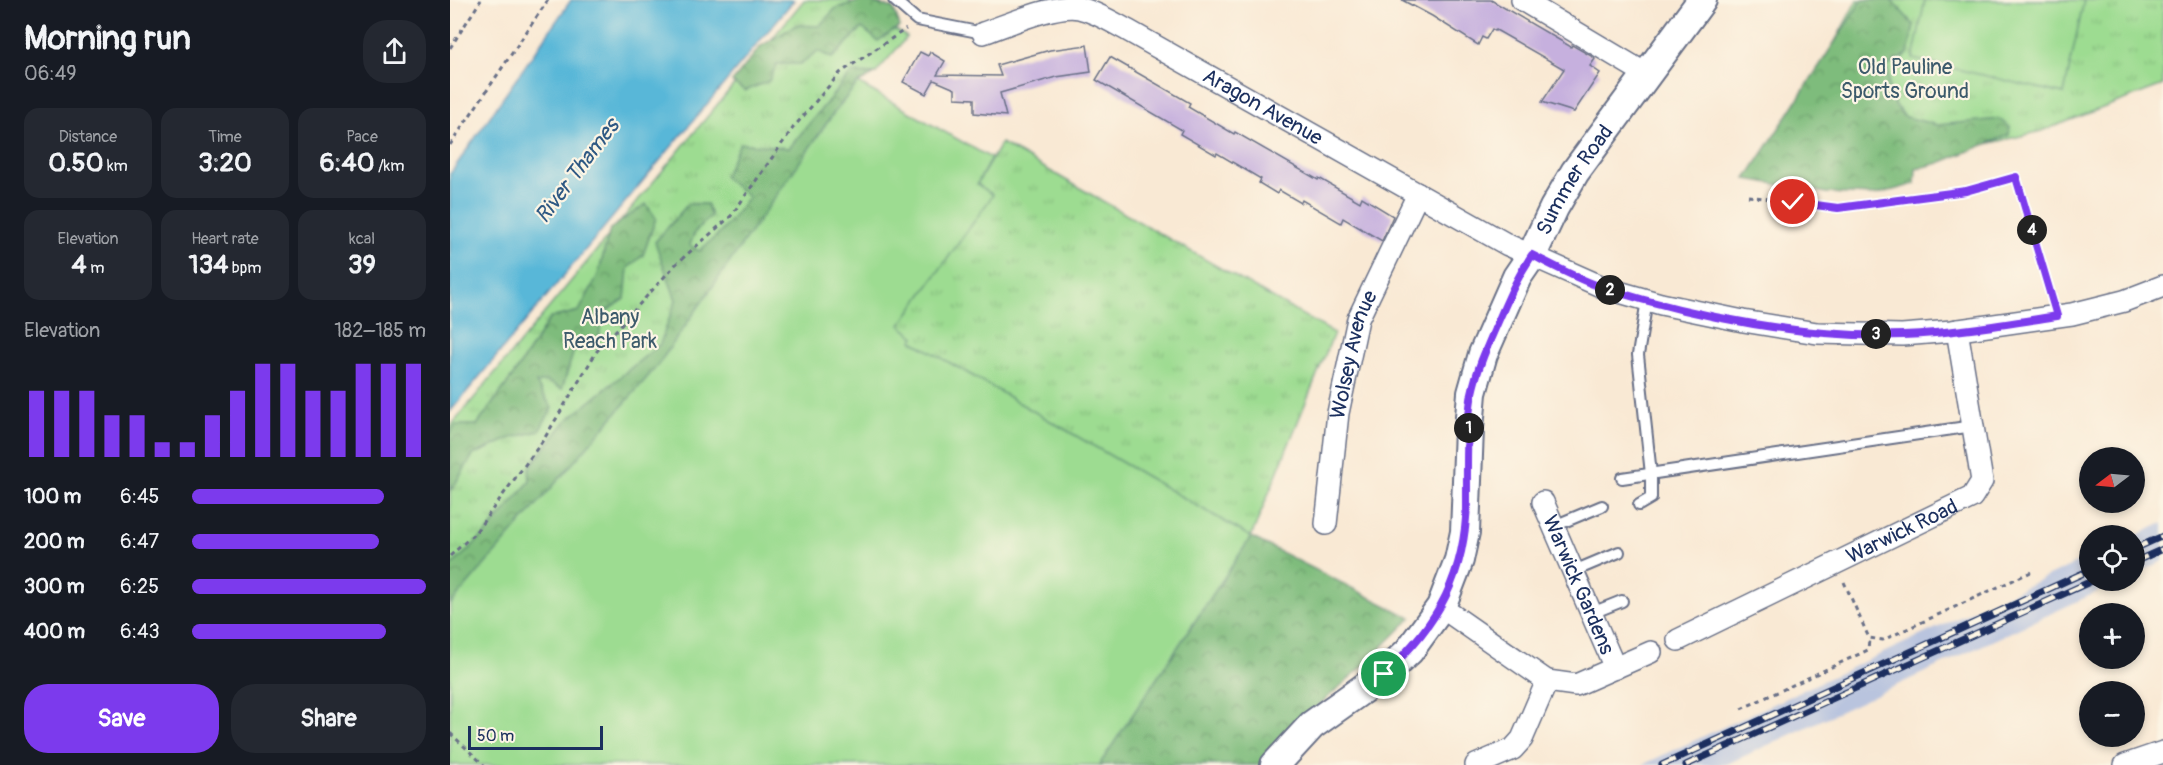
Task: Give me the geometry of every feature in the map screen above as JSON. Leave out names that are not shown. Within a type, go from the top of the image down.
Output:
[{"type":"street","points":[[1522,0],[1646,74]]},
{"type":"street","name":"Summer Road","points":[[1275,765],[1312,725],[1384,674],[1409,651],[1441,607],[1459,560],[1465,532],[1467,453],[1472,393],[1484,354],[1517,277],[1532,255],[1554,208],[1575,172],[1702,0]]},
{"type":"street","name":"Aragon Avenue","points":[[983,33],[1056,9],[1078,8],[1102,17],[1508,245],[1605,288],[1647,300],[1743,321],[1817,333],[1902,335],[2057,316],[2124,301],[2163,286]]},
{"type":"street","name":"Wolsey Avenue","points":[[1326,524],[1338,413],[1358,319],[1418,194]]},
{"type":"street","name":"Warwick Road","points":[[1678,640],[1972,497],[1982,481],[1957,330]]},
{"type":"street","name":"Warwick Gardens","points":[[1544,502],[1615,668]]},
{"type":"street","name":"Warwick Gardens","points":[[1441,607],[1547,681],[1576,685],[1652,652]]},
{"type":"street","points":[[1476,765],[1510,758],[1522,740],[1547,681]]},
{"type":"street","points":[[2125,765],[2163,752]]},
{"type":"lane","points":[[894,0],[917,20],[983,33]]},
{"type":"lane","points":[[1639,505],[1651,498],[1651,474],[1638,355],[1647,300]]},
{"type":"lane","points":[[1622,478],[1973,426]]},
{"type":"lane","points":[[1554,526],[1602,506]]},
{"type":"lane","points":[[1574,571],[1619,552]]},
{"type":"lane","points":[[1592,613],[1622,601]]},
{"type":"path","points":[[450,48],[480,0]]},
{"type":"path","points":[[450,145],[548,0]]},
{"type":"path","points":[[450,556],[475,533],[544,439],[597,351],[676,264],[731,216],[793,128],[840,73],[889,42],[917,20]]},
{"type":"path","points":[[1748,196],[1838,208],[1966,191],[2016,177],[2057,316]]},
{"type":"path","points":[[1741,709],[1868,650],[1869,638],[1836,564]]},
{"type":"path","points":[[1869,638],[1883,640],[2031,572]]},
{"type":"path","points":[[450,733],[484,765]]},
{"type":"shaded area","points":[[2163,523],[2163,561],[2145,569],[2145,531]]},
{"type":"shaded area","points":[[2079,562],[2079,591],[2099,591],[1725,765],[1642,765]]},
{"type":"green space","name":"Albany Reach Park","points":[[804,0],[848,0],[907,37],[875,74],[858,83],[836,110],[658,365],[450,605],[450,427]]},
{"type":"green space","points":[[862,0],[893,8],[900,26],[878,41],[862,28],[832,58],[818,51],[800,64],[777,64],[769,81],[745,91],[732,82],[761,46],[796,25],[819,26],[836,8]]},
{"type":"green space","name":"Old Pauline Sports Ground","points":[[1857,0],[2163,0],[2163,85],[2042,131],[1953,152],[1812,85]]},
{"type":"green space","points":[[1862,0],[1891,0],[1914,25],[1908,54],[1888,66],[1889,95],[1903,116],[1937,125],[1999,119],[2010,127],[2009,135],[1939,163],[1916,169],[1915,184],[1875,195],[1827,193],[1746,179]]},
{"type":"green space","points":[[1925,0],[2084,0],[2064,94],[1913,59]]},
{"type":"green space","points":[[851,73],[875,74],[858,83],[836,110],[658,365],[450,605],[450,567],[487,532],[530,481],[529,468],[565,422],[660,344],[676,300],[655,242],[688,204],[707,204],[711,216],[695,232],[690,245],[699,251],[721,232],[749,197],[724,177],[740,143],[789,148]]},
{"type":"green space","points":[[858,83],[991,158],[977,184],[993,195],[900,325],[915,337],[912,341],[1251,537],[1099,765],[450,765],[450,605],[658,365],[836,110]]},
{"type":"green space","points":[[1001,143],[1334,333],[1251,537],[912,341],[900,325],[992,195],[977,184]]},
{"type":"green space","points":[[646,204],[656,218],[643,255],[628,268],[625,299],[602,314],[598,346],[575,347],[562,389],[546,381],[536,383],[552,408],[539,431],[511,438],[473,455],[450,492],[450,434],[455,425],[477,425],[514,374],[550,318],[579,311],[598,275],[610,229]]},
{"type":"green space","points":[[1251,537],[1411,618],[1360,669],[1287,733],[1262,765],[1099,765]]},
{"type":"water","name":"River Thames","points":[[571,0],[794,0],[450,412],[450,174]]},
{"type":"building","points":[[1402,0],[1491,0],[1571,47],[1572,45],[1593,57],[1595,59],[1590,66],[1600,73],[1574,112],[1542,102],[1564,69],[1496,30],[1492,29],[1486,39],[1482,37],[1478,45]]},
{"type":"building","points":[[1087,45],[1091,72],[1056,77],[1000,93],[1006,116],[974,113],[974,99],[955,98],[955,89],[934,80],[926,94],[903,82],[920,52],[928,56],[930,52],[945,61],[937,75],[1001,76],[997,65],[1050,50]]},
{"type":"building","points":[[1110,57],[1190,103],[1188,107],[1234,134],[1235,132],[1360,202],[1362,197],[1393,216],[1382,241],[1343,218],[1341,223],[1302,200],[1301,203],[1279,190],[1277,194],[1259,183],[1261,179],[1180,134],[1182,130],[1096,80]]},
{"type":"railway","points":[[2145,544],[2163,536]]},
{"type":"railway","points":[[2145,557],[2163,549]]},
{"type":"railway","points":[[1662,765],[2079,575]]},
{"type":"railway","points":[[1686,765],[2079,587]]},
{"type":"route","points":[[1384,674],[1409,651],[1429,625],[1449,589],[1465,532],[1472,393],[1484,354],[1517,277],[1532,255],[1605,288],[1661,304],[1817,333],[1902,335],[1952,331],[2057,316],[2016,177],[1966,191],[1838,208],[1793,202]]}]
